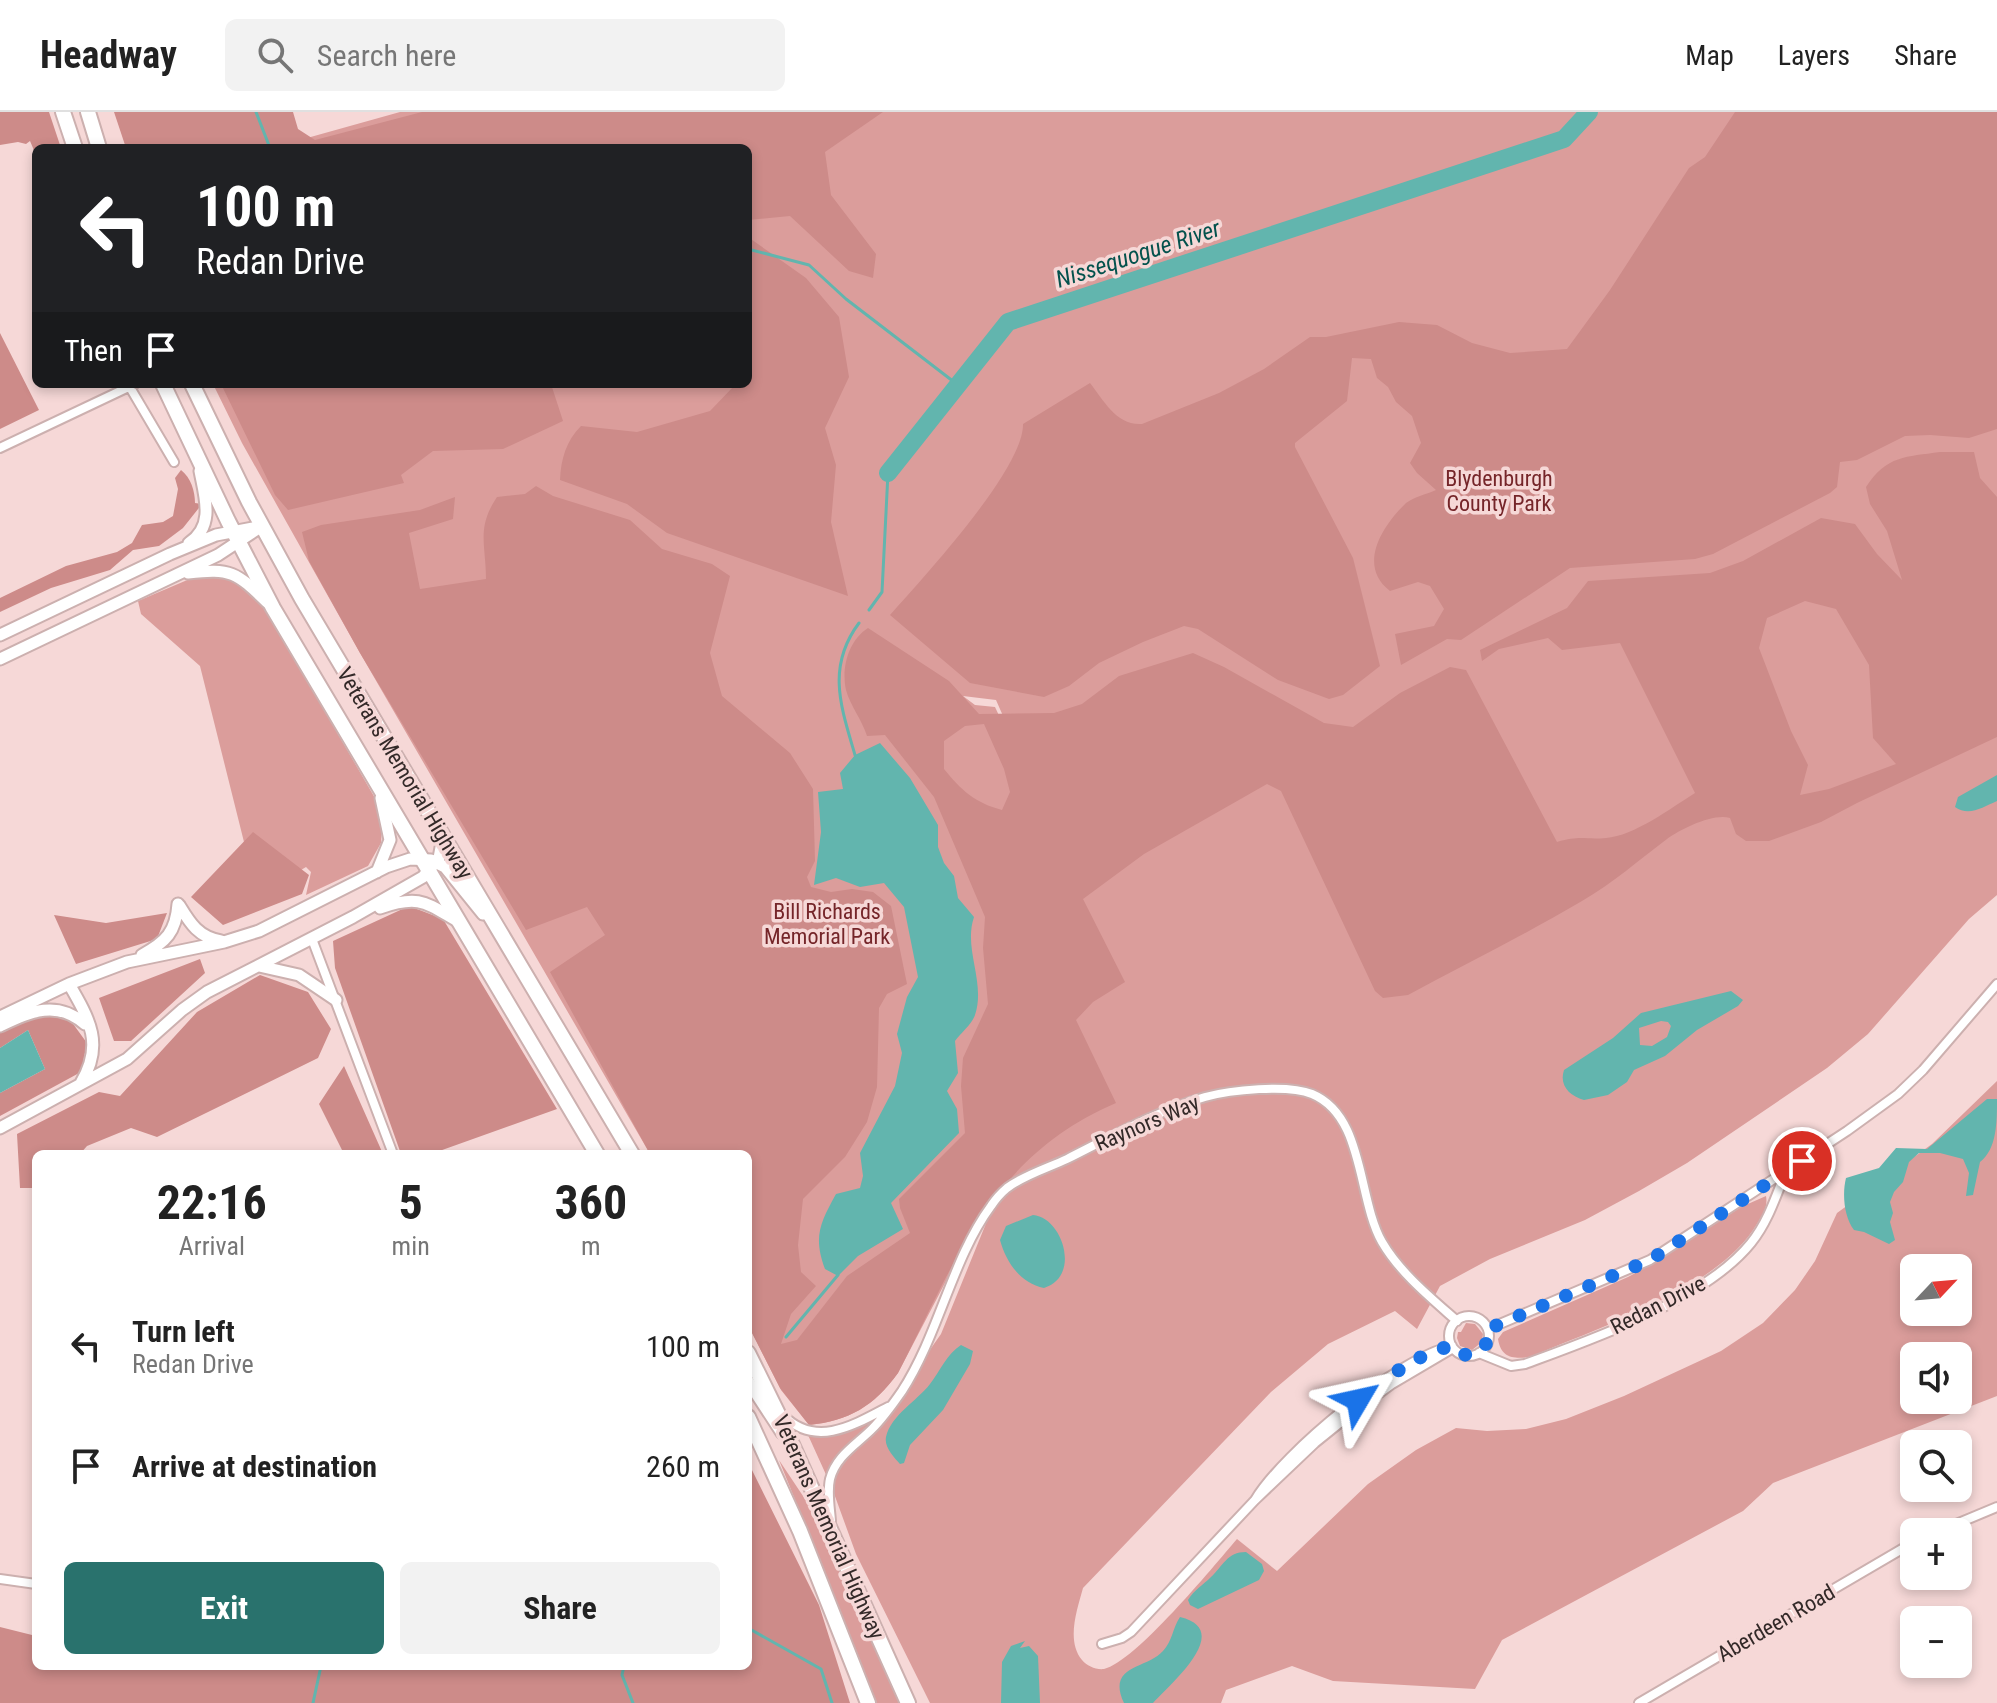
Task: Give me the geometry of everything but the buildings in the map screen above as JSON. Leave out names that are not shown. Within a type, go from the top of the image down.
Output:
[{"type":"highway","points":[[63,112],[74,144]]},
{"type":"highway","points":[[88,112],[98,144]]},
{"type":"highway","name":"Veterans Memorial Highway","points":[[165,388],[273,608],[378,785],[429,864],[459,922],[595,1150]]},
{"type":"highway","name":"Veterans Memorial Highway","points":[[194,388],[262,526],[630,1150]]},
{"type":"highway","name":"Veterans Memorial Highway","points":[[752,1361],[908,1703]]},
{"type":"highway","name":"Veterans Memorial Highway","points":[[752,1426],[796,1520],[868,1703]]},
{"type":"highway","points":[[892,1665],[915,1703]]},
{"type":"street","points":[[0,448],[125,388]]},
{"type":"street","points":[[133,388],[174,462]]},
{"type":"street","points":[[0,635],[170,554],[194,539],[206,518],[198,459]]},
{"type":"street","points":[[170,554],[236,537],[262,526]]},
{"type":"street","points":[[0,659],[179,574],[236,537]]},
{"type":"street","points":[[179,574],[212,570],[229,572],[244,581],[273,608]]},
{"type":"street","points":[[377,872],[387,852],[390,834],[378,785]]},
{"type":"street","points":[[0,1128],[135,1053],[199,997],[353,917],[429,864],[443,837]]},
{"type":"street","points":[[127,962],[224,942],[282,921],[395,863],[429,864],[450,873],[504,940]]},
{"type":"street","points":[[353,917],[415,899],[429,903],[459,922]]},
{"type":"street","points":[[0,1017],[155,948],[169,937],[177,919],[178,904],[201,935],[224,942]]},
{"type":"street","points":[[312,939],[392,1150]]},
{"type":"street","points":[[258,966],[299,975],[336,1000]]},
{"type":"street","points":[[69,984],[95,1051],[90,1068],[80,1084]]},
{"type":"street","name":"Redan Drive","points":[[1488,1329],[1650,1260],[1786,1171],[1898,1094],[1945,1047],[1997,984]]},
{"type":"street","points":[[0,1026],[48,1008],[71,1014],[88,1027]]},
{"type":"street","name":"Raynors Way","points":[[831,1532],[829,1489],[835,1468],[844,1454],[874,1427],[903,1389],[937,1322],[981,1220],[993,1203],[1009,1187],[1204,1097],[1298,1090],[1317,1096],[1336,1111],[1348,1132],[1382,1242],[1415,1282],[1457,1321]]},
{"type":"street","name":"Redan Drive","points":[[1453,1347],[1462,1355],[1479,1353],[1511,1366],[1525,1364],[1632,1321],[1697,1288],[1730,1265],[1752,1242],[1763,1226],[1786,1171]]},
{"type":"street","points":[[1102,1644],[1122,1638],[1140,1624],[1255,1500],[1275,1474],[1314,1440],[1427,1355],[1453,1347],[1450,1330],[1457,1321],[1474,1317],[1488,1329],[1489,1340],[1479,1353]]},
{"type":"street","points":[[752,1388],[796,1453]]},
{"type":"street","points":[[773,1402],[797,1427],[824,1433],[845,1428],[892,1404]]},
{"type":"street","points":[[1971,1518],[1997,1507]]},
{"type":"street","name":"Aberdeen Road","points":[[1639,1703],[1900,1550]]},
{"type":"street","points":[[0,1579],[32,1583]]},
{"type":"green space","points":[[0,112],[49,112],[60,144],[32,146],[30,141],[26,144],[0,145]]},
{"type":"green space","points":[[114,112],[293,112],[298,129],[315,140],[422,112],[883,112],[825,152],[831,195],[876,254],[873,278],[849,271],[790,216],[752,220],[752,144],[125,144]]},
{"type":"green space","points":[[400,112],[1997,112],[1997,895],[1969,919],[1868,1034],[1827,1068],[1687,1163],[1585,1220],[1490,1259],[1440,1286],[1417,1329],[1395,1311],[1328,1344],[1271,1392],[1083,1588],[1074,1625],[1077,1652],[1086,1664],[1098,1669],[1118,1663],[1173,1612],[1237,1539],[1277,1571],[1368,1484],[1416,1450],[1456,1428],[1487,1431],[1526,1429],[1566,1419],[1721,1351],[1763,1323],[1795,1290],[1815,1261],[1837,1213],[1932,1144],[1997,1081],[1997,1396],[1972,1406],[1972,1342],[1900,1342],[1900,1414],[1951,1414],[1909,1430],[1900,1430],[1900,1434],[1773,1483],[1743,1511],[1502,1640],[1475,1689],[1333,1681],[1292,1666],[1226,1690],[1221,1703],[930,1703],[856,1554],[832,1488],[839,1466],[875,1428],[941,1334],[998,1194],[980,1216],[889,1385],[860,1410],[836,1420],[809,1425],[781,1390],[752,1333],[752,1150],[648,1150],[242,443],[215,388],[752,388],[752,144],[286,144]],"holes":[[[963,696],[996,700],[1058,841],[995,707],[975,705]]]},
{"type":"green space","name":"Blydenburgh County Park","points":[[1735,112],[1997,112],[1997,429],[1969,438],[1905,436],[1857,460],[1840,462],[1837,487],[1830,493],[1713,554],[1695,559],[1570,568],[1461,640],[1447,639],[1401,665],[1395,634],[1434,626],[1444,609],[1430,586],[1418,582],[1390,591],[1380,581],[1374,558],[1382,534],[1397,512],[1406,503],[1436,490],[1410,463],[1421,443],[1412,416],[1377,378],[1371,359],[1352,358],[1347,401],[1295,443],[1353,558],[1380,666],[1343,695],[1329,699],[1278,680],[1198,629],[1184,626],[1099,663],[1069,686],[1044,697],[970,683],[890,615],[990,495],[1019,444],[1023,424],[1090,383],[1118,417],[1133,424],[1142,424],[1219,393],[1264,369],[1310,337],[1326,337],[1399,322],[1437,325],[1472,343],[1510,353],[1567,349],[1610,290],[1689,168],[1705,157]]},
{"type":"green space","points":[[752,240],[806,278],[839,317],[849,377],[825,428],[836,465],[831,522],[848,596],[667,533],[627,504],[560,480],[565,451],[581,426],[637,432],[710,411],[732,388],[752,388]]},
{"type":"green space","points":[[0,333],[39,410],[0,429]]},
{"type":"green space","points":[[223,388],[552,388],[563,421],[503,449],[433,451],[401,475],[404,483],[288,510],[275,495]]},
{"type":"green space","name":"Bill Richards Memorial Park","points":[[1940,452],[1974,452],[1980,478],[1997,497],[1997,737],[1821,822],[1769,841],[1746,841],[1736,834],[1730,818],[1715,818],[1689,827],[1667,839],[1582,901],[1408,995],[1383,998],[1375,991],[1281,791],[1267,784],[1144,854],[1083,899],[1125,982],[1093,1002],[1076,1020],[1116,1103],[1073,1125],[1037,1152],[1007,1182],[960,1252],[889,1385],[860,1410],[836,1420],[809,1425],[780,1388],[752,1333],[752,1150],[648,1150],[550,972],[605,935],[587,907],[526,930],[360,653],[309,561],[302,532],[321,525],[420,510],[455,497],[453,519],[409,533],[420,589],[486,579],[484,528],[490,508],[497,497],[525,494],[536,486],[553,496],[630,520],[662,549],[712,564],[730,576],[710,653],[722,696],[790,753],[813,789],[815,861],[807,877],[811,887],[831,892],[852,889],[873,892],[891,906],[907,984],[887,994],[879,1008],[877,1087],[867,1122],[845,1157],[803,1199],[798,1245],[801,1272],[816,1286],[791,1314],[781,1344],[797,1340],[847,1276],[910,1233],[899,1199],[965,1133],[961,1086],[963,1058],[988,1004],[983,948],[985,917],[934,797],[885,735],[867,736],[846,690],[848,655],[861,633],[868,628],[949,681],[979,714],[1054,713],[1082,704],[1119,676],[1193,653],[1324,723],[1353,727],[1400,693],[1450,667],[1466,670],[1557,842],[1606,838],[1640,827],[1695,793],[1620,643],[1562,650],[1548,638],[1499,649],[1482,661],[1480,650],[1567,608],[1588,581],[1710,573],[1743,561],[1821,518],[1855,524],[1877,554],[1902,580],[1887,531],[1870,504],[1866,487],[1890,463]],"holes":[[[1805,601],[1836,609],[1869,665],[1873,738],[1896,764],[1829,789],[1800,795],[1808,765],[1791,731],[1759,648],[1767,618]],[[984,724],[1004,769],[1010,792],[1002,810],[969,795],[944,769],[944,741],[965,726]]]},
{"type":"green space","points":[[181,470],[192,485],[195,503],[202,504],[183,528],[159,546],[133,550],[110,570],[51,588],[0,612],[0,598],[66,566],[117,552],[132,543],[142,525],[163,522],[173,516],[178,489],[175,478]]},
{"type":"green space","points":[[219,573],[240,580],[259,597],[383,812],[381,843],[368,866],[306,895],[311,872],[306,867],[226,915],[244,842],[200,666],[141,614],[138,601],[192,578]]},
{"type":"green space","points":[[253,832],[309,875],[302,894],[223,925],[191,897]]},
{"type":"green space","points":[[409,906],[443,919],[557,1109],[442,1150],[400,1150],[335,968],[333,941]]},
{"type":"green space","points":[[167,913],[157,939],[76,964],[54,915],[106,923]]},
{"type":"green space","points":[[200,959],[205,973],[131,1041],[114,1041],[99,998]]},
{"type":"green space","points":[[260,975],[308,992],[331,1029],[318,1058],[157,1137],[131,1128],[84,1150],[32,1150],[32,1188],[20,1188],[17,1134],[99,1092],[120,1096],[197,1012]]},
{"type":"green space","points":[[36,1015],[68,1017],[87,1043],[81,1072],[0,1116],[0,1093],[45,1069],[28,1030],[0,1048],[0,1032]]},
{"type":"green space","points":[[344,1066],[381,1150],[342,1150],[319,1104]]},
{"type":"green space","points":[[1766,1196],[1763,1214],[1739,1247],[1686,1287],[1621,1319],[1530,1357],[1513,1357],[1502,1350],[1498,1339],[1503,1332],[1628,1277],[1741,1207]]},
{"type":"green space","points":[[1466,1323],[1475,1324],[1483,1334],[1482,1342],[1472,1350],[1460,1346],[1457,1338]]},
{"type":"green space","points":[[879,1415],[828,1479],[808,1435],[845,1432]]},
{"type":"green space","points":[[779,1460],[817,1517],[906,1703],[877,1703]]},
{"type":"green space","points":[[752,1470],[819,1605],[850,1703],[0,1703],[0,1627],[32,1635],[32,1670],[752,1670]]},
{"type":"water","points":[[880,743],[910,778],[938,825],[938,847],[944,863],[954,876],[958,898],[974,917],[971,941],[978,1003],[974,1018],[955,1041],[958,1073],[947,1091],[957,1109],[959,1133],[891,1203],[903,1229],[858,1256],[838,1276],[825,1269],[819,1248],[820,1230],[836,1194],[860,1188],[863,1176],[860,1153],[895,1086],[902,1053],[897,1034],[907,997],[918,977],[904,907],[884,883],[860,887],[836,878],[814,885],[821,832],[818,792],[843,789],[840,773],[855,755]]},
{"type":"water","points":[[1997,775],[1997,801],[1971,811],[1955,807],[1958,797]]},
{"type":"water","points":[[1731,991],[1743,1000],[1697,1030],[1665,1056],[1634,1070],[1627,1082],[1608,1095],[1584,1100],[1570,1093],[1564,1085],[1564,1070],[1613,1038],[1641,1013]],"holes":[[[1668,1022],[1671,1026],[1667,1037],[1652,1046],[1640,1045],[1639,1028]]]},
{"type":"water","points":[[28,1030],[45,1069],[0,1093],[0,1048]]},
{"type":"water","points":[[1987,1099],[1997,1099],[1995,1134],[1990,1150],[1980,1162],[1973,1195],[1966,1196],[1969,1173],[1963,1159],[1940,1153],[1919,1153],[1909,1162],[1903,1182],[1890,1202],[1893,1213],[1890,1222],[1895,1240],[1889,1244],[1854,1230],[1845,1205],[1846,1178],[1879,1168],[1896,1148],[1927,1149]]},
{"type":"water","points":[[1033,1215],[1043,1218],[1052,1226],[1064,1248],[1062,1272],[1056,1282],[1044,1288],[1028,1281],[1015,1270],[1000,1240],[1006,1226]]},
{"type":"water","points":[[961,1345],[973,1351],[970,1364],[943,1410],[910,1445],[904,1463],[900,1464],[886,1444],[889,1429]]},
{"type":"water","points":[[1246,1552],[1262,1564],[1264,1571],[1259,1580],[1198,1609],[1190,1605],[1190,1596],[1226,1560],[1234,1554]]},
{"type":"water","points":[[1180,1617],[1195,1624],[1201,1633],[1194,1658],[1153,1703],[1124,1703],[1120,1681],[1131,1670],[1163,1651]]},
{"type":"water","points":[[1025,1641],[1020,1648],[1029,1646],[1038,1656],[1040,1703],[1001,1703],[1002,1662],[1011,1646]]},
{"type":"waterway","points":[[256,112],[268,144]]},
{"type":"waterway","name":"Nissequogue River","points":[[888,473],[1008,322],[1564,139],[1589,112]]},
{"type":"waterway","points":[[752,250],[809,265],[846,299],[958,385]]},
{"type":"waterway","name":"Nissequogue River","points":[[869,610],[882,592],[888,473]]},
{"type":"waterway","name":"Nissequogue River","points":[[855,755],[839,688],[842,655],[859,623]]},
{"type":"waterway","points":[[786,1337],[838,1275]]},
{"type":"waterway","points":[[752,1630],[821,1669],[832,1703]]},
{"type":"waterway","name":"Nissequogue River","points":[[313,1703],[320,1670]]},
{"type":"waterway","points":[[623,1670],[622,1675],[633,1703]]},
{"type":"route","points":[[1358,1400],[1438,1349],[1452,1346],[1462,1355],[1474,1356],[1487,1345],[1488,1329],[1650,1260],[1802,1161]]}]
